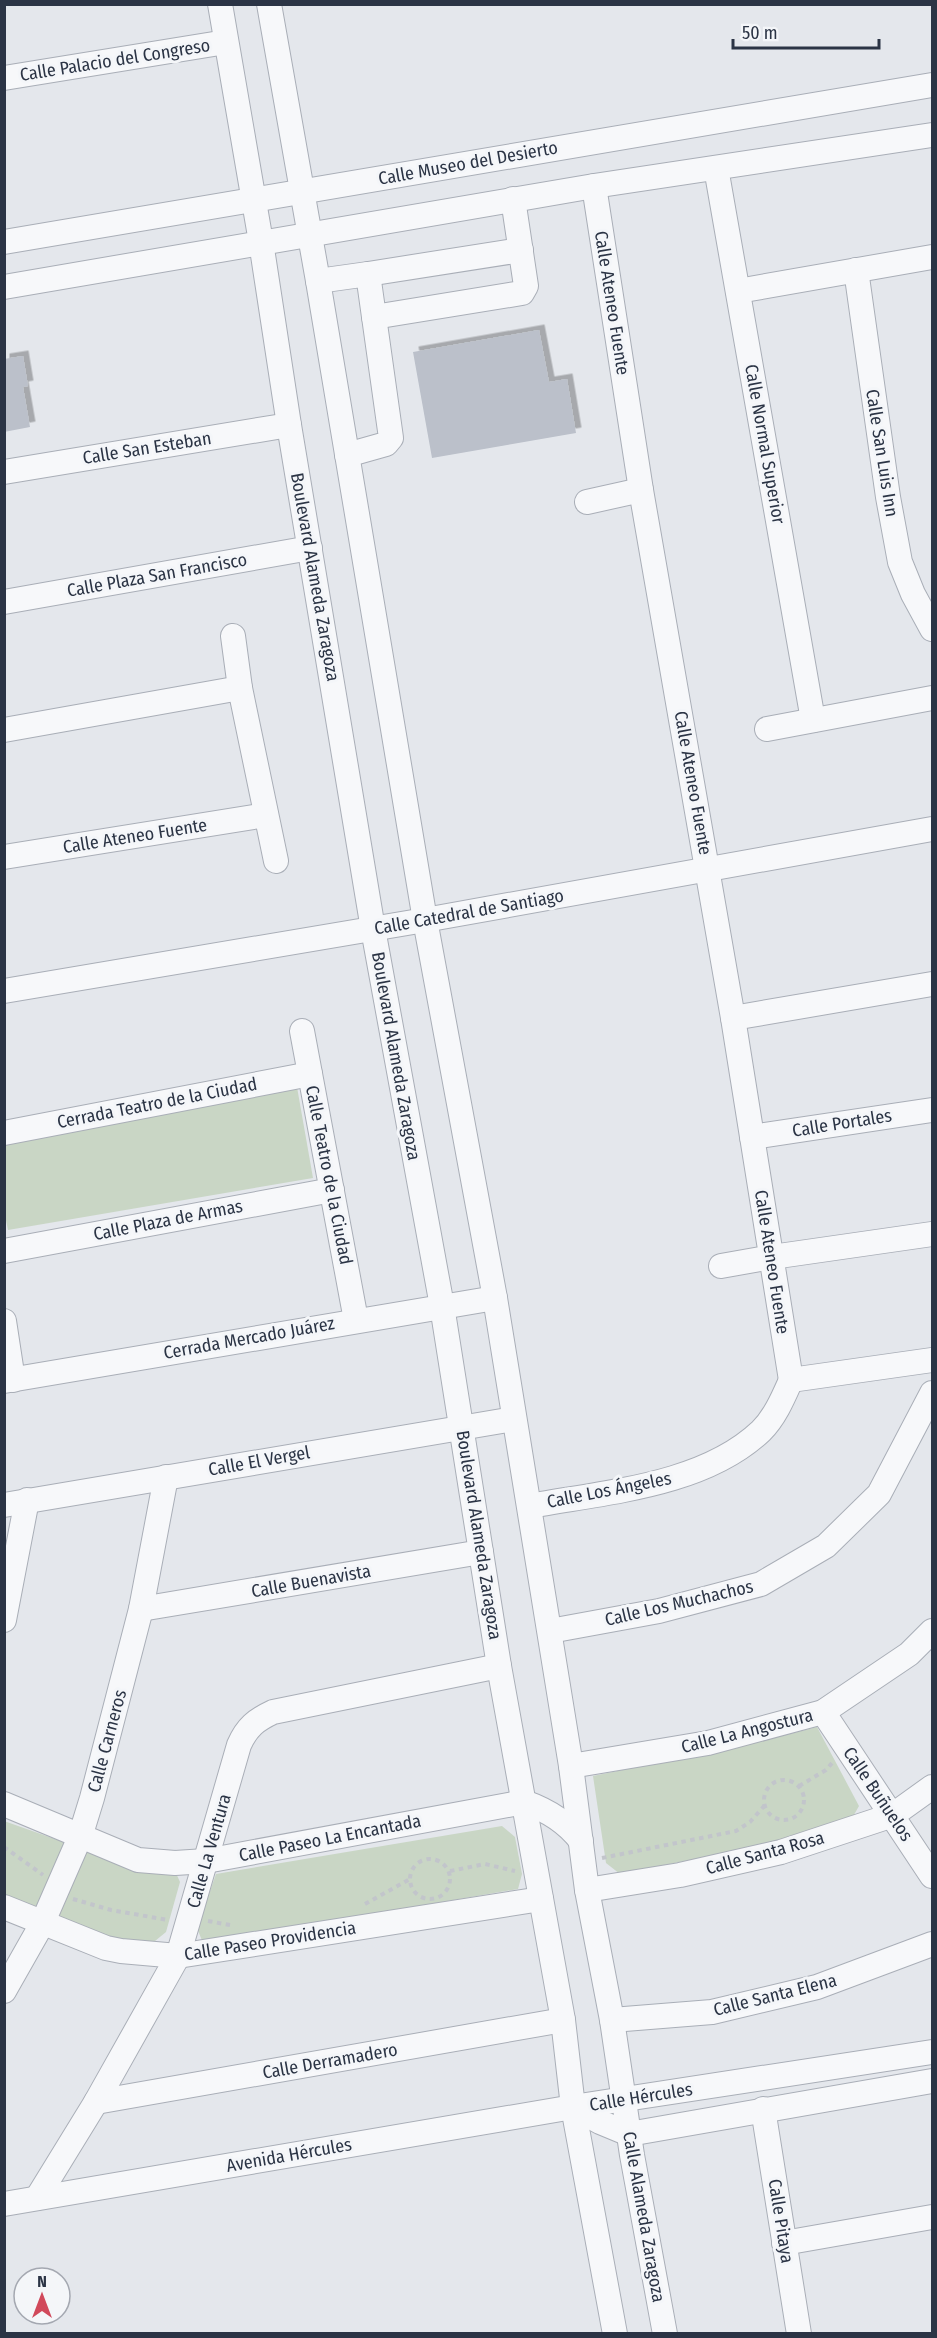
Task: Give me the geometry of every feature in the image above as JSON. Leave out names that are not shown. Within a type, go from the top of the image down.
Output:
[{"type":"street","name":"Boulevard Alameda Zaragoza","points":[[220,4],[373,929],[442,1306],[499,1666],[563,2020],[573,2107]]},
{"type":"street","points":[[269,4],[310,233],[425,920],[495,1298],[571,1766],[587,1890],[612,2020],[624,2100]]},
{"type":"street","name":"Calle Palacio del Congreso","points":[[4,78],[226,42]]},
{"type":"street","name":"Calle Museo del Desierto","points":[[4,242],[933,85]]},
{"type":"street","points":[[4,287],[513,199],[933,135]]},
{"type":"street","name":"Calle Normal Superior","points":[[716,168],[813,720]]},
{"type":"street","name":"Calle Ateneo Fuente","points":[[594,186],[640,490],[734,1018],[791,1380]]},
{"type":"street","points":[[374,317],[522,293],[526,286],[513,199]]},
{"type":"street","points":[[318,281],[521,250]]},
{"type":"street","points":[[738,291],[933,258]]},
{"type":"street","name":"Calle San Luis Inn","points":[[856,270],[888,498],[900,562],[913,594],[933,629]]},
{"type":"street","points":[[347,454],[386,444],[391,438],[368,274]]},
{"type":"street","name":"Calle San Esteban","points":[[4,472],[289,425]]},
{"type":"street","points":[[587,502],[640,490]]},
{"type":"street","name":"Calle Plaza San Francisco","points":[[4,602],[310,548]]},
{"type":"street","points":[[233,636],[240,688],[276,861]]},
{"type":"street","points":[[4,730],[240,688]]},
{"type":"street","points":[[767,729],[933,698]]},
{"type":"street","name":"Calle Ateneo Fuente","points":[[4,856],[266,815]]},
{"type":"street","name":"Calle Catedral de Santiago","points":[[4,991],[425,920],[933,829]]},
{"type":"street","points":[[734,1018],[933,984]]},
{"type":"street","name":"Calle Teatro de la Ciudad","points":[[302,1031],[356,1320]]},
{"type":"street","name":"Cerrada Teatro de la Ciudad","points":[[4,1133],[310,1074]]},
{"type":"street","name":"Calle Portales","points":[[753,1137],[933,1110]]},
{"type":"street","name":"Calle Plaza de Armas","points":[[4,1251],[332,1190]]},
{"type":"street","points":[[722,1266],[933,1234]]},
{"type":"street","name":"Cerrada Mercado Juárez","points":[[9,1380],[495,1298]]},
{"type":"street","points":[[4,1322],[9,1380]]},
{"type":"street","points":[[791,1380],[933,1360]]},
{"type":"street","name":"Calle Los Ángeles","points":[[530,1506],[670,1480],[721,1460],[761,1430],[779,1406],[791,1380]]},
{"type":"street","name":"Calle Los Muchachos","points":[[550,1631],[659,1611],[761,1584],[826,1546],[879,1494],[933,1393]]},
{"type":"street","name":"Calle El Vergel","points":[[16,1502],[514,1419]]},
{"type":"street","name":"Calle Carneros","points":[[4,1991],[42,1924],[80,1837],[141,1609],[166,1477]]},
{"type":"street","points":[[4,1620],[16,1502]]},
{"type":"street","name":"Calle Buenavista","points":[[141,1609],[481,1552]]},
{"type":"street","name":"Calle La Angostura","points":[[571,1766],[708,1743],[823,1712],[909,1654],[933,1631]]},
{"type":"street","name":"Calle La Ventura","points":[[37,2198],[96,2102],[178,1956],[239,1745],[245,1732],[255,1721],[273,1712],[499,1666]]},
{"type":"street","name":"Calle Buñuelos","points":[[823,1712],[933,1876]]},
{"type":"street","name":"Calle Santa Rosa","points":[[587,1890],[680,1875],[781,1852],[892,1815],[933,1787]]},
{"type":"street","points":[[524,1802],[542,1808],[572,1829],[582,1851]]},
{"type":"street","name":"Calle Paseo La Encantada","points":[[4,1804],[138,1860],[175,1863],[206,1861],[524,1802]]},
{"type":"street","name":"Calle Paseo Providencia","points":[[4,1907],[42,1924],[121,1952],[178,1956],[540,1890]]},
{"type":"street","name":"Calle Santa Elena","points":[[612,2020],[712,2012],[817,1987],[933,1944]]},
{"type":"street","name":"Calle Derramadero","points":[[96,2102],[563,2020]]},
{"type":"street","name":"Calle Hércules","points":[[573,2107],[933,2052]]},
{"type":"street","name":"Calle Hércules","points":[[573,2107],[629,2134],[933,2081]]},
{"type":"street","name":"Calle Alameda Zaragoza","points":[[624,2100],[665,2334]]},
{"type":"street","points":[[573,2107],[615,2334]]},
{"type":"street","name":"Avenida Hércules","points":[[4,2204],[573,2107]]},
{"type":"street","name":"Calle Pitaya","points":[[763,2109],[799,2334]]},
{"type":"street","points":[[784,2243],[933,2217]]},
{"type":"path","points":[[799,1786],[826,1770],[847,1747]]},
{"type":"path","points":[[788,1780],[799,1786],[804,1798],[797,1815],[785,1820],[778,1819],[768,1811],[765,1805],[766,1792],[774,1782],[788,1780]]},
{"type":"path","points":[[582,1851],[736,1831],[750,1822],[765,1805]]},
{"type":"path","points":[[4,1848],[56,1891],[111,1911],[188,1923]]},
{"type":"path","points":[[433,1858],[446,1865],[449,1871],[451,1877],[448,1890],[438,1898],[425,1899],[419,1896],[411,1886],[411,1872],[420,1861],[433,1858]]},
{"type":"path","points":[[449,1871],[485,1864],[510,1869],[540,1890]]},
{"type":"green space","points":[[297,1087],[313,1178],[8,1230],[4,1211],[4,1138]]},
{"type":"green space","points":[[817,1727],[859,1806],[851,1820],[829,1832],[620,1874],[606,1863],[593,1776],[754,1743]]},
{"type":"green space","points":[[4,1821],[120,1862],[175,1871],[180,1882],[166,1932],[155,1941],[117,1941],[5,1897]]},
{"type":"green space","points":[[502,1826],[515,1837],[522,1874],[518,1889],[203,1943],[197,1928],[216,1874]]},
{"type":"building","points":[[539,330],[549,382],[567,379],[576,433],[432,458],[413,352]]},
{"type":"building","points":[[23,356],[28,386],[23,387],[30,427],[4,432],[4,359]]}]
